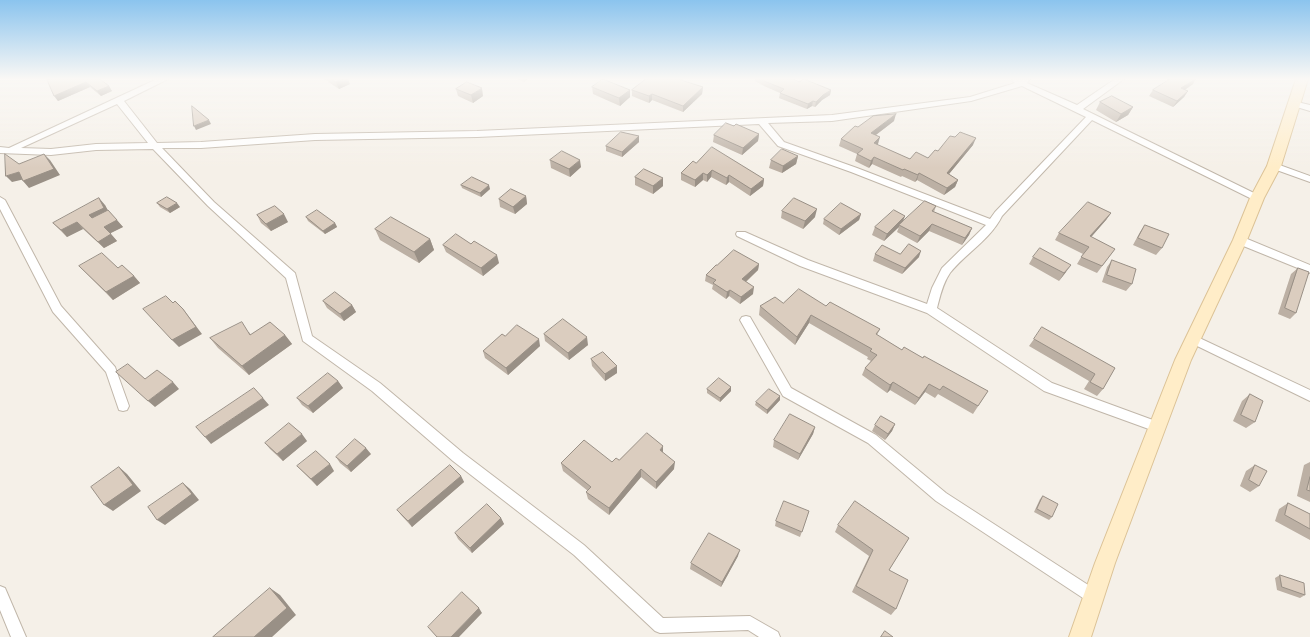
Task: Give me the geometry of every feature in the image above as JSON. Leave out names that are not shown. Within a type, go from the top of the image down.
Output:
[{"type":"street","points":[[10,150],[97,109]]},
{"type":"street","points":[[126,109],[154,145],[211,204],[291,276],[307,338],[376,387],[458,457],[579,550],[660,626],[750,623],[773,637]]},
{"type":"street","points":[[0,150],[51,152],[96,147],[201,145],[314,137],[477,134],[832,118],[904,109]]},
{"type":"street","points":[[1077,109],[1257,198]]},
{"type":"street","points":[[1080,637],[1157,427],[1193,339],[1240,240],[1257,198],[1274,166],[1291,109]]},
{"type":"street","points":[[931,310],[937,288],[946,271],[993,224],[998,214],[1091,116]]},
{"type":"street","points":[[761,121],[781,144],[854,170],[993,224]]},
{"type":"street","points":[[1274,166],[1310,179]]},
{"type":"street","points":[[0,200],[57,309],[111,370],[123,406]]},
{"type":"street","points":[[741,234],[804,263],[931,310],[1048,387],[1157,427]]},
{"type":"street","points":[[1240,240],[1310,269]]},
{"type":"street","points":[[746,320],[787,392],[872,439],[941,497],[1094,597]]},
{"type":"street","points":[[1193,339],[1310,396]]},
{"type":"street","points":[[0,593],[20,637]]},
{"type":"building","points":[[192,109],[195,109],[209,120],[194,126]]},
{"type":"building","points":[[1112,109],[1130,109],[1121,114]]},
{"type":"building","points":[[896,114],[871,133],[880,137],[874,143],[910,159],[916,152],[928,158],[935,150],[938,151],[950,136],[955,137],[960,132],[976,138],[947,173],[958,180],[947,188],[919,173],[918,175],[904,169],[903,170],[874,157],[871,161],[857,154],[863,149],[841,139],[855,126],[858,127],[873,116]]},
{"type":"building","points":[[726,123],[734,126],[736,124],[759,134],[743,148],[714,135]]},
{"type":"building","points":[[621,132],[639,136],[622,152],[606,146]]},
{"type":"building","points":[[712,147],[764,179],[751,189],[729,175],[727,178],[712,170],[707,175],[703,173],[695,180],[681,173],[693,161],[696,163]]},
{"type":"building","points":[[782,149],[798,156],[783,166],[771,160]]},
{"type":"building","points":[[562,151],[580,160],[569,169],[550,160]]},
{"type":"building","points":[[5,154],[19,164],[44,154],[54,169],[23,181],[19,172],[6,176]]},
{"type":"building","points":[[644,169],[663,178],[653,186],[635,177]]},
{"type":"building","points":[[472,177],[489,185],[480,193],[461,185]]},
{"type":"building","points":[[511,189],[526,196],[513,207],[499,199]]},
{"type":"building","points":[[167,197],[177,203],[167,209],[157,203]]},
{"type":"building","points":[[99,198],[104,208],[89,215],[92,218],[108,210],[117,220],[104,227],[111,234],[98,242],[77,222],[61,230],[53,223]]},
{"type":"building","points":[[794,198],[817,209],[805,221],[782,211]]},
{"type":"building","points":[[925,201],[936,206],[932,211],[972,228],[965,238],[932,224],[920,236],[899,225]]},
{"type":"building","points":[[1088,202],[1111,213],[1090,236],[1115,249],[1102,266],[1081,257],[1089,247],[1059,233]]},
{"type":"building","points":[[841,203],[861,214],[841,229],[824,219]]},
{"type":"building","points":[[275,206],[284,214],[266,224],[257,215]]},
{"type":"building","points":[[317,210],[335,223],[323,231],[306,217]]},
{"type":"building","points":[[894,210],[905,216],[887,234],[875,227]]},
{"type":"building","points":[[391,217],[430,239],[414,252],[375,229]]},
{"type":"building","points":[[1145,225],[1169,234],[1162,248],[1138,238]]},
{"type":"building","points":[[456,234],[471,244],[474,241],[497,255],[481,268],[443,245]]},
{"type":"building","points":[[909,244],[921,251],[905,268],[875,254],[882,245],[900,254]]},
{"type":"building","points":[[1040,248],[1071,265],[1064,273],[1033,257]]},
{"type":"building","points":[[734,250],[759,264],[742,279],[754,287],[741,297],[730,290],[727,292],[713,283],[716,280],[706,275]]},
{"type":"building","points":[[102,253],[118,268],[122,265],[134,276],[106,292],[79,266]]},
{"type":"building","points":[[1112,260],[1136,269],[1132,284],[1107,275]]},
{"type":"building","points":[[1298,268],[1309,272],[1296,313],[1285,308]]},
{"type":"building","points":[[799,289],[826,306],[830,302],[880,329],[876,334],[902,350],[904,347],[923,358],[924,356],[988,391],[978,406],[943,386],[940,390],[929,384],[919,398],[893,382],[890,385],[865,368],[877,355],[870,351],[872,349],[811,315],[797,337],[760,306],[775,297],[783,303]]},
{"type":"building","points":[[335,292],[352,305],[340,314],[323,301]]},
{"type":"building","points":[[166,296],[173,303],[175,301],[183,309],[196,327],[172,340],[143,309]]},
{"type":"building","points":[[563,319],[587,337],[568,353],[544,334]]},
{"type":"building","points":[[242,322],[250,335],[270,322],[285,335],[242,366],[210,338]]},
{"type":"building","points":[[517,325],[539,339],[506,368],[483,351],[502,334],[505,336]]},
{"type":"building","points":[[1042,327],[1115,368],[1103,389],[1090,382],[1095,374],[1034,339]]},
{"type":"building","points":[[603,352],[617,366],[605,374],[591,359]]},
{"type":"building","points":[[128,364],[145,379],[157,370],[173,382],[148,401],[116,372]]},
{"type":"building","points":[[328,373],[338,381],[308,406],[297,398]]},
{"type":"building","points":[[719,378],[731,387],[720,398],[707,389]]},
{"type":"building","points":[[254,388],[263,398],[205,437],[196,427]]},
{"type":"building","points":[[769,389],[780,396],[767,410],[756,402]]},
{"type":"building","points":[[1250,394],[1263,401],[1255,422],[1241,415]]},
{"type":"building","points":[[790,414],[815,427],[800,454],[774,440]]},
{"type":"building","points":[[881,416],[895,424],[888,434],[875,425]]},
{"type":"building","points":[[289,423],[302,434],[277,454],[265,443]]},
{"type":"building","points":[[647,433],[663,446],[660,450],[675,462],[656,482],[641,469],[609,508],[586,492],[591,487],[561,463],[584,440],[612,462],[616,458],[619,460]]},
{"type":"building","points":[[355,439],[366,448],[347,466],[336,457]]},
{"type":"building","points":[[316,451],[330,464],[311,479],[297,466]]},
{"type":"building","points":[[450,465],[461,476],[408,521],[397,510]]},
{"type":"building","points":[[1255,465],[1267,471],[1259,486],[1249,480]]},
{"type":"building","points":[[119,467],[133,485],[104,505],[91,487]]},
{"type":"building","points":[[1310,477],[1310,491],[1307,490]]},
{"type":"building","points":[[183,483],[192,494],[157,520],[148,507]]},
{"type":"building","points":[[1043,496],[1058,504],[1052,517],[1037,509]]},
{"type":"building","points":[[784,501],[809,511],[802,532],[776,521]]},
{"type":"building","points":[[855,501],[909,538],[889,570],[908,580],[896,609],[856,586],[873,550],[838,525]]},
{"type":"building","points":[[1288,503],[1310,514],[1310,529],[1285,515]]},
{"type":"building","points":[[487,504],[501,518],[470,548],[455,533]]},
{"type":"building","points":[[709,533],[740,550],[722,582],[691,563]]},
{"type":"building","points":[[1280,575],[1304,583],[1305,595],[1282,587]]},
{"type":"building","points":[[270,588],[287,608],[254,637],[213,637]]},
{"type":"building","points":[[462,592],[479,608],[451,637],[437,637],[428,627]]},
{"type":"building","points":[[885,631],[893,637],[881,637]]}]
